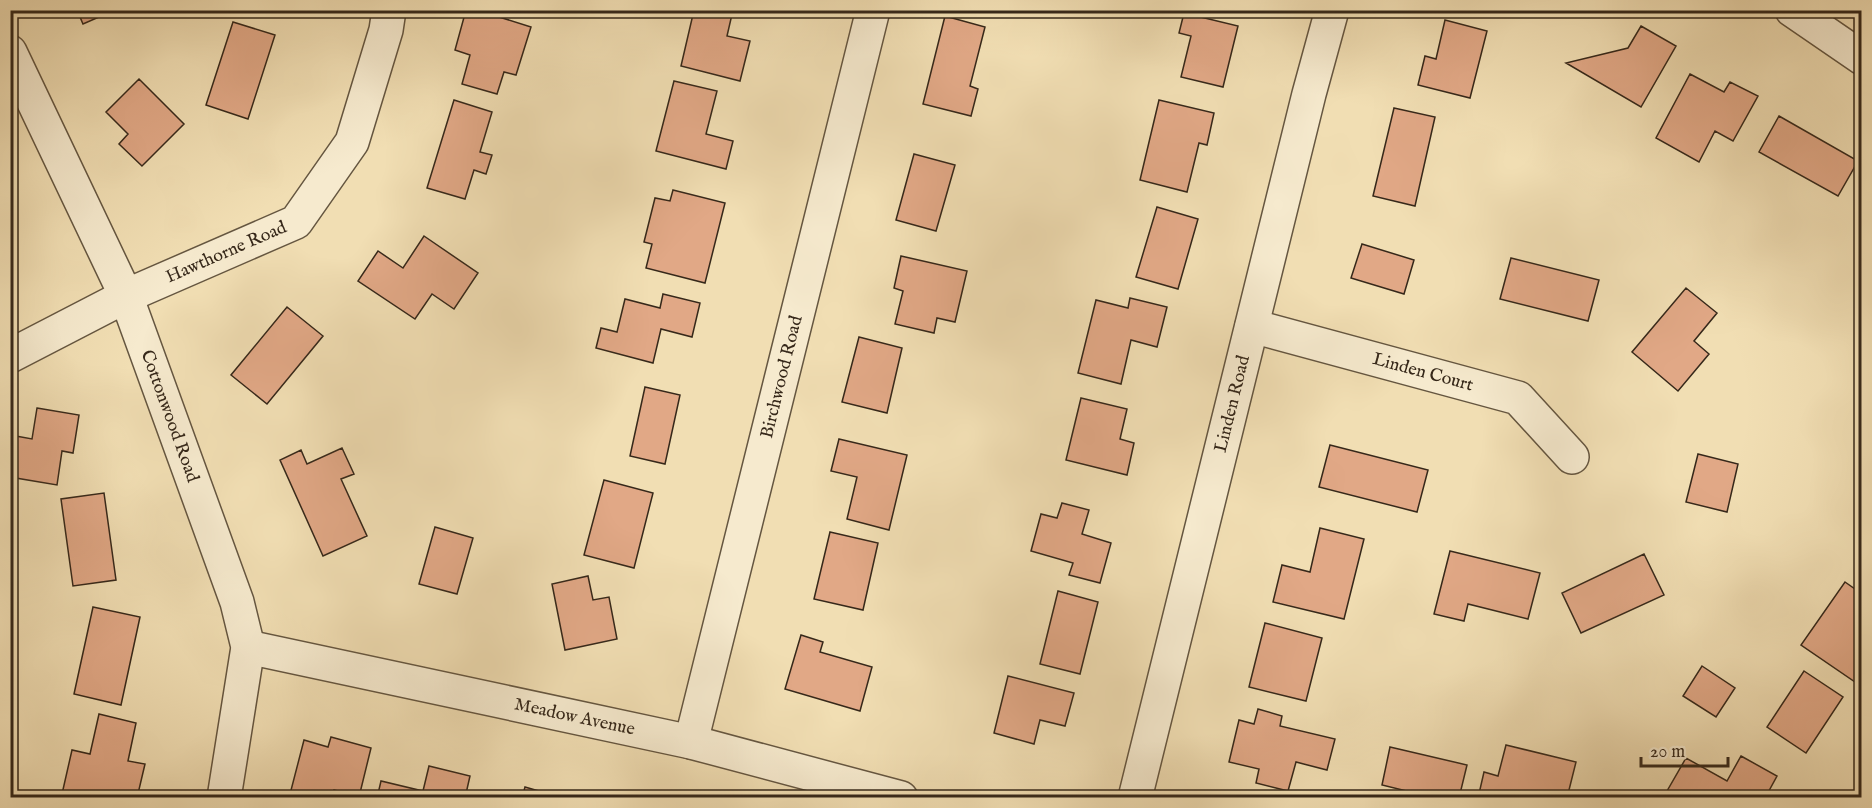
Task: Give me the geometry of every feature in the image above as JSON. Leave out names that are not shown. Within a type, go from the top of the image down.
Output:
[{"type":"street","name":"Hawthorne Road","points":[[10,356],[126,296],[296,222],[352,142],[386,30],[389,10]]},
{"type":"street","name":"Birchwood Road","points":[[691,742],[873,10]]},
{"type":"street","name":"Linden Road","points":[[1135,798],[1309,94],[1332,10]]},
{"type":"street","points":[[1792,10],[1862,58]]},
{"type":"street","name":"Cottonwood Road","points":[[10,52],[126,296],[237,602],[248,647],[224,798]]},
{"type":"street","name":"Linden Court","points":[[1252,326],[1518,398],[1572,457]]},
{"type":"street","name":"Meadow Avenue","points":[[248,647],[691,742],[901,798]]},
{"type":"building","points":[[77,10],[115,10],[83,24]]},
{"type":"building","points":[[466,10],[477,10],[531,27],[516,75],[504,72],[497,94],[462,84],[470,55],[455,50]]},
{"type":"building","points":[[694,10],[733,10],[727,36],[750,41],[740,81],[681,66]]},
{"type":"building","points":[[1184,13],[1238,26],[1223,87],[1181,77],[1191,36],[1179,33]]},
{"type":"building","points":[[945,16],[985,27],[970,86],[978,89],[971,116],[923,104]]},
{"type":"building","points":[[1445,20],[1487,31],[1470,98],[1418,85],[1425,56],[1436,59]]},
{"type":"building","points":[[233,22],[275,35],[248,119],[206,105]]},
{"type":"building","points":[[1641,26],[1676,46],[1641,107],[1566,63],[1628,48]]},
{"type":"building","points":[[1690,74],[1724,92],[1730,82],[1758,96],[1733,141],[1715,131],[1699,162],[1656,138]]},
{"type":"building","points":[[139,79],[184,124],[142,166],[119,144],[128,134],[106,112]]},
{"type":"building","points":[[674,81],[717,91],[706,134],[733,141],[726,169],[656,151]]},
{"type":"building","points":[[454,100],[492,112],[480,152],[492,155],[486,174],[474,170],[465,199],[427,188]]},
{"type":"building","points":[[1159,100],[1214,113],[1207,145],[1199,143],[1187,192],[1140,180]]},
{"type":"building","points":[[1394,108],[1435,117],[1415,206],[1373,196]]},
{"type":"building","points":[[1779,116],[1858,161],[1838,196],[1759,152]]},
{"type":"building","points":[[914,154],[955,165],[936,231],[896,220]]},
{"type":"building","points":[[673,190],[725,203],[705,283],[646,268],[652,244],[644,242],[655,198],[670,201]]},
{"type":"building","points":[[1157,207],[1198,219],[1178,289],[1136,277]]},
{"type":"building","points":[[424,236],[478,273],[454,309],[432,294],[415,319],[358,281],[378,251],[403,268]]},
{"type":"building","points":[[1362,244],[1414,260],[1404,294],[1351,278]]},
{"type":"building","points":[[901,256],[967,271],[955,322],[937,318],[934,333],[895,324],[903,291],[894,288]]},
{"type":"building","points":[[1511,258],[1599,280],[1588,321],[1500,299]]},
{"type":"building","points":[[1686,288],[1717,313],[1694,341],[1709,354],[1678,391],[1632,352]]},
{"type":"building","points":[[663,294],[700,303],[692,337],[661,329],[653,363],[596,348],[601,328],[617,332],[625,299],[660,308]]},
{"type":"building","points":[[1130,298],[1167,307],[1157,347],[1131,340],[1121,384],[1078,373],[1096,300],[1128,308]]},
{"type":"building","points":[[287,307],[323,336],[267,404],[231,375]]},
{"type":"building","points":[[859,337],[902,348],[887,413],[842,402]]},
{"type":"building","points":[[645,387],[680,395],[665,464],[630,456]]},
{"type":"building","points":[[1081,398],[1127,409],[1120,439],[1134,443],[1127,475],[1066,460]]},
{"type":"building","points":[[37,408],[79,415],[73,453],[62,451],[57,485],[10,477],[10,435],[32,439]]},
{"type":"building","points":[[839,439],[907,455],[889,530],[847,519],[857,477],[831,471]]},
{"type":"building","points":[[1330,445],[1428,470],[1417,512],[1319,487]]},
{"type":"building","points":[[342,448],[354,474],[341,479],[367,536],[323,556],[280,460],[301,450],[307,464]]},
{"type":"building","points":[[1698,454],[1738,464],[1727,512],[1686,502]]},
{"type":"building","points":[[604,480],[653,493],[634,568],[584,555]]},
{"type":"building","points":[[104,493],[116,580],[73,586],[61,499]]},
{"type":"building","points":[[1062,503],[1089,510],[1082,534],[1111,543],[1100,583],[1069,575],[1073,563],[1031,551],[1041,514],[1057,518]]},
{"type":"building","points":[[435,527],[473,538],[457,594],[419,584]]},
{"type":"building","points":[[1320,528],[1364,539],[1344,619],[1273,602],[1282,565],[1310,572]]},
{"type":"building","points":[[830,532],[878,543],[863,610],[814,599]]},
{"type":"building","points":[[1450,551],[1540,573],[1528,619],[1468,604],[1464,621],[1434,614]]},
{"type":"building","points":[[1644,554],[1664,595],[1581,633],[1562,593]]},
{"type":"building","points":[[588,576],[593,600],[609,597],[617,639],[565,650],[552,584]]},
{"type":"building","points":[[1845,582],[1862,594],[1862,679],[1858,684],[1801,645]]},
{"type":"building","points":[[1058,591],[1098,602],[1080,674],[1040,664]]},
{"type":"building","points":[[93,607],[140,617],[121,705],[74,694]]},
{"type":"building","points":[[1265,623],[1322,638],[1306,701],[1249,687]]},
{"type":"building","points":[[801,635],[823,642],[820,652],[872,667],[860,711],[785,689]]},
{"type":"building","points":[[1702,666],[1735,688],[1716,717],[1683,696]]},
{"type":"building","points":[[1804,671],[1843,697],[1806,753],[1767,727]]},
{"type":"building","points":[[1008,676],[1074,693],[1065,726],[1040,720],[1034,744],[994,733]]},
{"type":"building","points":[[1258,709],[1282,716],[1280,726],[1335,739],[1327,770],[1296,762],[1288,791],[1256,783],[1259,769],[1229,762],[1239,720],[1254,724]]},
{"type":"building","points":[[99,714],[136,723],[128,761],[145,764],[137,798],[78,798],[62,794],[72,750],[90,754]]},
{"type":"building","points":[[331,737],[371,748],[359,797],[334,790],[332,798],[289,798],[304,740],[328,747]]},
{"type":"building","points":[[1506,745],[1576,762],[1567,798],[1539,798],[1522,793],[1521,798],[1478,798],[1484,772],[1498,776]]},
{"type":"building","points":[[1390,747],[1467,765],[1459,798],[1435,798],[1382,785]]},
{"type":"building","points":[[1741,756],[1777,776],[1765,798],[1663,798],[1686,758],[1727,781]]},
{"type":"building","points":[[429,766],[470,776],[465,798],[377,798],[381,781],[423,791]]},
{"type":"building","points":[[525,787],[556,796],[555,798],[522,798]]}]
